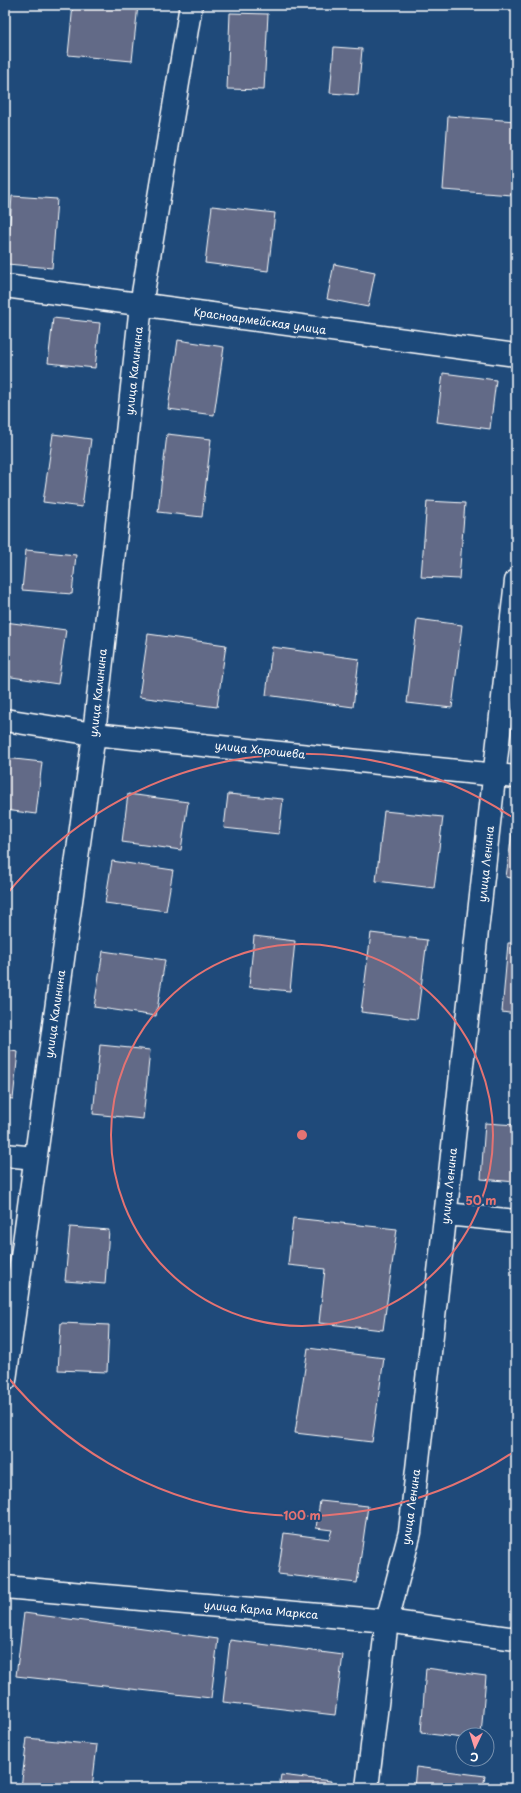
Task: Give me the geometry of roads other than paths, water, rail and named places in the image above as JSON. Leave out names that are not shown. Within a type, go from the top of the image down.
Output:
[{"type":"street","name":"улица Калинина","points":[[5,1380],[94,734],[141,305],[191,5]]},
{"type":"street","name":"Красноармейская улица","points":[[5,286],[516,354]]},
{"type":"street","name":"улица Ленина","points":[[367,1788],[387,1621],[410,1532],[446,1214],[506,776],[516,581]]},
{"type":"street","name":"улица Хорошева","points":[[5,720],[94,734],[506,776]]},
{"type":"street","points":[[5,1155],[35,1158]]},
{"type":"street","points":[[446,1214],[516,1221]]},
{"type":"street","name":"улица Карла Маркса","points":[[5,1587],[387,1621],[516,1639]]}]
